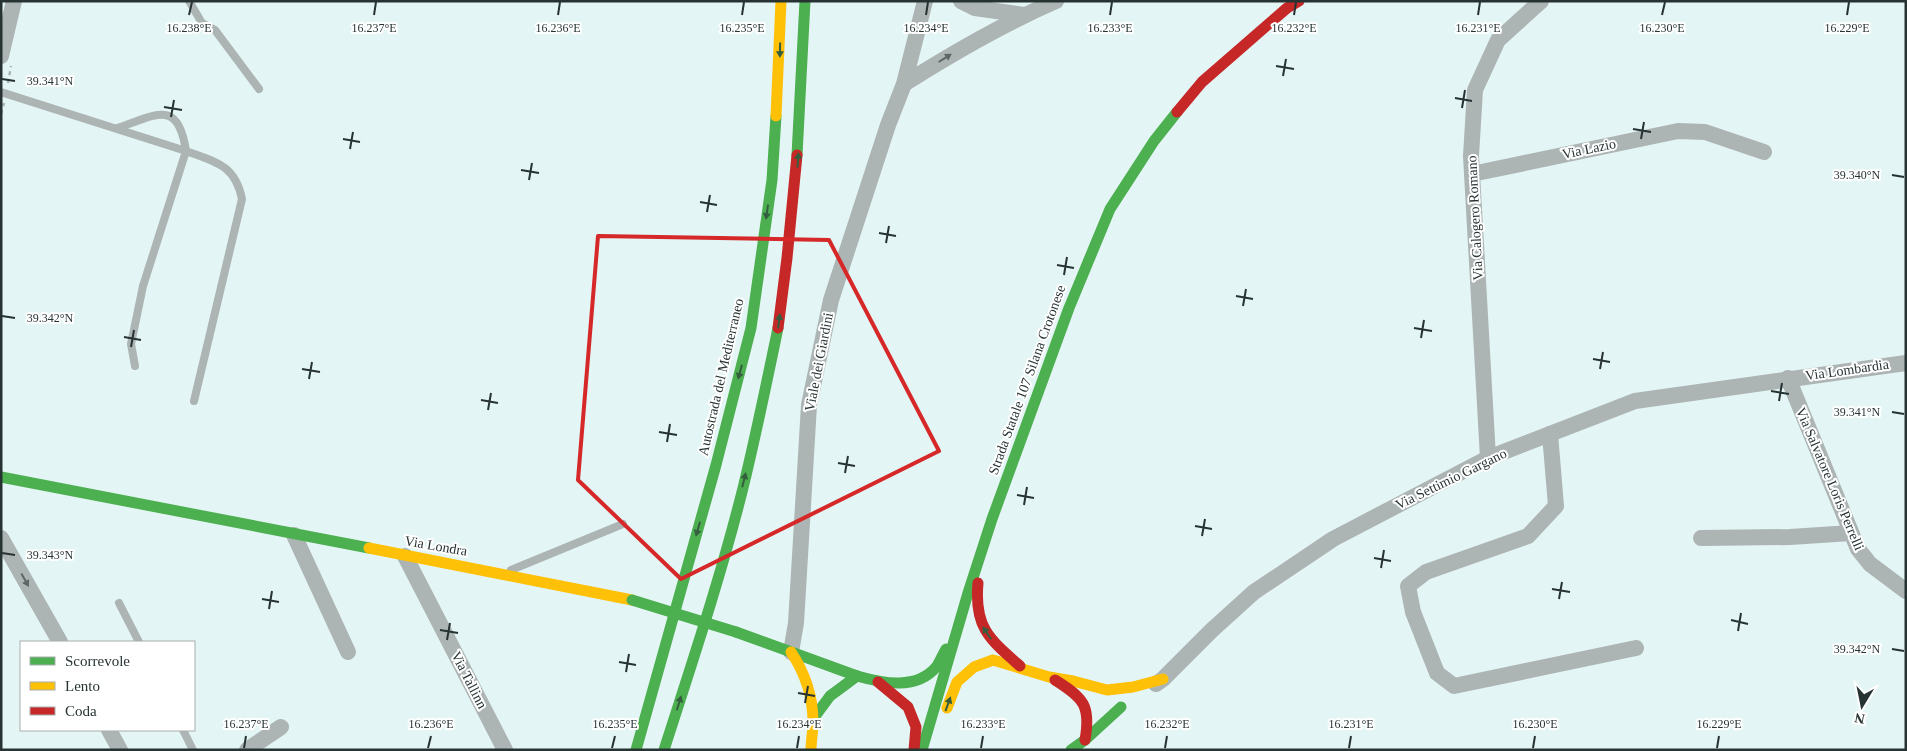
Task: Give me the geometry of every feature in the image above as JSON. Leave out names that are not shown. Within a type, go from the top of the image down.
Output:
[{"type":"main road","name":"Autostrada del Mediterraneo","points":[[636,750],[716,465],[753,318],[772,180],[779,79],[781,1]]},
{"type":"main road","points":[[664,750],[729,540],[756,435],[778,330],[796,181],[804,80],[805,1]]},
{"type":"main road","name":"Strada Statale 107 Silana Crotonese","points":[[922,750],[968,593],[992,519],[1069,308],[1110,209],[1154,140],[1202,82],[1286,8],[1299,1]]},
{"type":"main road","points":[[675,570],[694,504],[716,465]]},
{"type":"main road","name":"Via Londra","points":[[1,477],[294,535],[502,573],[632,600],[736,632],[791,652],[830,681],[857,676],[878,682]]},
{"type":"main road","points":[[992,519],[978,586],[978,613],[985,633],[1021,668]]},
{"type":"main road","points":[[878,682],[903,684],[923,677],[936,668],[946,650],[968,593]]},
{"type":"main road","points":[[660,617],[666,598]]},
{"type":"main road","points":[[791,652],[801,666],[810,690],[813,718],[811,750]]},
{"type":"main road","points":[[932,750],[957,682],[974,667],[993,660],[1049,677],[1107,690],[1133,687],[1163,679]]},
{"type":"main road","points":[[810,690],[830,681],[857,676]]},
{"type":"main road","points":[[1049,677],[1101,706],[1121,707]]},
{"type":"main road","points":[[813,718],[830,681]]},
{"type":"main road","points":[[878,682],[908,707],[916,727],[914,750]]},
{"type":"main road","points":[[1107,690],[1116,698],[1121,707]]},
{"type":"main road","points":[[1075,692],[1087,707],[1088,724],[1084,740]]},
{"type":"main road","points":[[1071,750],[1121,707]]},
{"type":"street","points":[[1,56],[14,1]]},
{"type":"street","name":"Viale dei Giardini","points":[[791,652],[796,623],[809,405],[831,300],[888,124],[904,84],[925,1]]},
{"type":"street","points":[[961,1],[975,8],[1024,15]]},
{"type":"street","points":[[904,84],[950,54],[1024,15],[1056,1]]},
{"type":"street","name":"Via Calogero Romano","points":[[1488,458],[1471,156],[1475,90],[1498,40],[1541,1]]},
{"type":"street","name":"Via Lazio","points":[[1472,174],[1678,131],[1704,132],[1764,152]]},
{"type":"street","name":"Via Lombardia","points":[[1788,378],[1906,362]]},
{"type":"street","name":"Via Settimio Gargano","points":[[1121,707],[1163,679],[1212,630],[1254,592],[1333,539],[1488,458],[1635,401],[1788,378]]},
{"type":"street","name":"Via Salvatore Loris Perrelli","points":[[1788,378],[1858,549],[1870,564],[1906,591]]},
{"type":"street","points":[[1550,434],[1556,506],[1528,536],[1426,572],[1408,586],[1413,612],[1437,673],[1454,686],[1636,648]]},
{"type":"street","points":[[1701,538],[1790,537],[1851,533]]},
{"type":"street","points":[[294,535],[348,652]]},
{"type":"street","points":[[1,538],[59,641]]},
{"type":"street","name":"Via Tallinn","points":[[405,556],[505,750]]},
{"type":"street","points":[[247,750],[281,727]]},
{"type":"street","points":[[110,731],[120,750]]},
{"type":"lane","points":[[189,1],[202,23],[215,30],[259,89]]},
{"type":"lane","points":[[1,92],[211,160],[231,172],[239,184],[242,199],[194,401]]},
{"type":"lane","points":[[117,128],[162,114],[171,116],[178,121],[184,132],[186,151],[143,286],[131,344],[136,366]]},
{"type":"lane","points":[[502,573],[623,524]]},
{"type":"lane","points":[[119,603],[138,641]]},
{"type":"lane","points":[[184,731],[193,750]]},
{"type":"highlighted area","points":[[598,236],[829,240],[939,451],[681,579],[578,480]]},
{"type":"traffic: fast","points":[[797,155],[805,1]]},
{"type":"traffic: fast","points":[[922,750],[968,593],[992,519],[1069,308],[1110,209],[1154,141],[1177,112]]},
{"type":"traffic: fast","points":[[636,750],[716,465],[751,328],[772,180],[776,116]]},
{"type":"traffic: fast","points":[[664,750],[706,619],[743,488],[778,328]]},
{"type":"traffic: fast","points":[[1,477],[369,548]]},
{"type":"traffic: fast","points":[[632,600],[736,632]]},
{"type":"traffic: fast","points":[[736,632],[857,676]]},
{"type":"traffic: fast","points":[[857,676],[888,683],[909,682],[920,679],[937,666],[946,649]]},
{"type":"traffic: fast","points":[[813,719],[830,696],[857,676]]},
{"type":"traffic: fast","points":[[1071,750],[1085,740],[1121,707]]},
{"type":"traffic: slow","points":[[776,116],[781,1]]},
{"type":"traffic: slow","points":[[369,548],[632,600]]},
{"type":"traffic: slow","points":[[791,652],[800,668],[810,694],[813,713],[811,750]]},
{"type":"traffic: slow","points":[[947,708],[957,682],[974,667],[993,660],[1049,677],[1107,690],[1133,687],[1163,679]]},
{"type":"traffic: jam","points":[[1177,112],[1202,82],[1287,8],[1299,1]]},
{"type":"traffic: jam","points":[[778,328],[797,155]]},
{"type":"traffic: jam","points":[[978,583],[977,598],[979,611],[986,631],[1000,648],[1020,666]]},
{"type":"traffic: jam","points":[[1055,680],[1073,692],[1083,704],[1087,719],[1085,740]]},
{"type":"traffic: jam","points":[[878,682],[908,707],[916,727],[914,750]]}]
